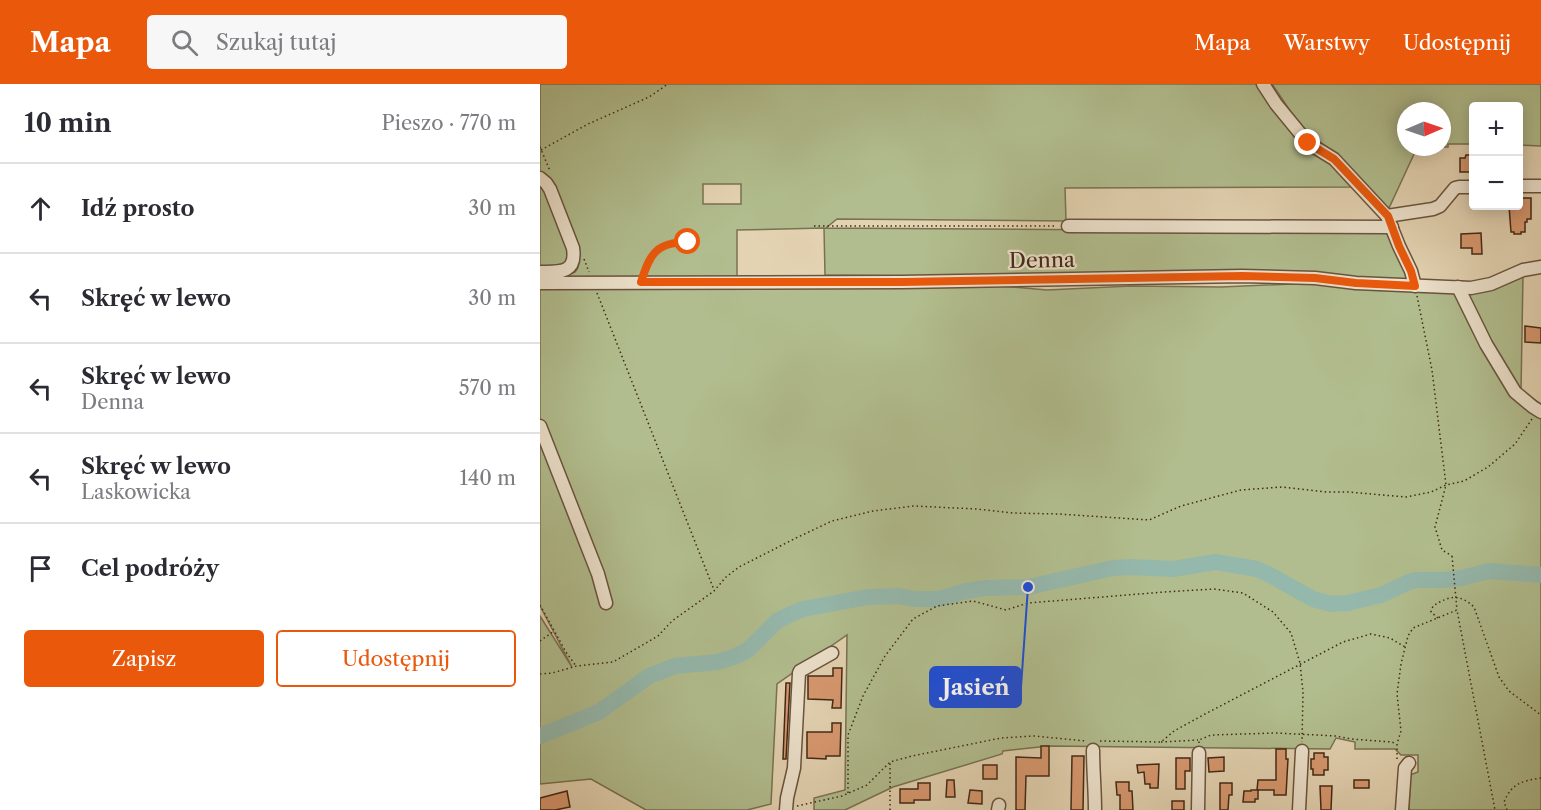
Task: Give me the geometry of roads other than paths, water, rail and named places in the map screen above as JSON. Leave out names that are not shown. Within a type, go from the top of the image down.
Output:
[{"type":"street","points":[[1263,84],[1308,143],[1334,159],[1390,221],[1415,286]]},
{"type":"street","points":[[540,272],[564,271],[573,262],[574,255],[545,175]]},
{"type":"street","points":[[1523,186],[1541,186]]},
{"type":"street","points":[[1068,226],[1390,221],[1440,206],[1455,188],[1469,187]]},
{"type":"street","name":"Denna","points":[[540,283],[892,282],[1242,276],[1315,278],[1356,283],[1471,288],[1491,284],[1523,270],[1541,267]]},
{"type":"street","points":[[1458,287],[1486,344],[1515,392],[1537,409]]},
{"type":"street","points":[[540,426],[598,574],[606,603]]},
{"type":"street","points":[[786,808],[794,768],[799,673],[832,653]]},
{"type":"street","points":[[1198,810],[1199,746]]},
{"type":"street","points":[[1093,750],[1095,810]]},
{"type":"street","points":[[1299,810],[1302,751]]},
{"type":"street","points":[[1402,810],[1405,768],[1403,761]]},
{"type":"waterway","points":[[540,736],[599,712],[649,676],[675,666],[717,662],[734,657],[748,650],[777,621],[791,614],[803,609],[868,597],[899,596],[914,599],[939,599],[986,588],[1028,587],[1113,568],[1173,569],[1216,562],[1257,569],[1313,599],[1331,604],[1348,603],[1381,595],[1416,580],[1461,578],[1490,571],[1541,575]]},
{"type":"place","name":"Jasień","points":[[1028,587]]}]
